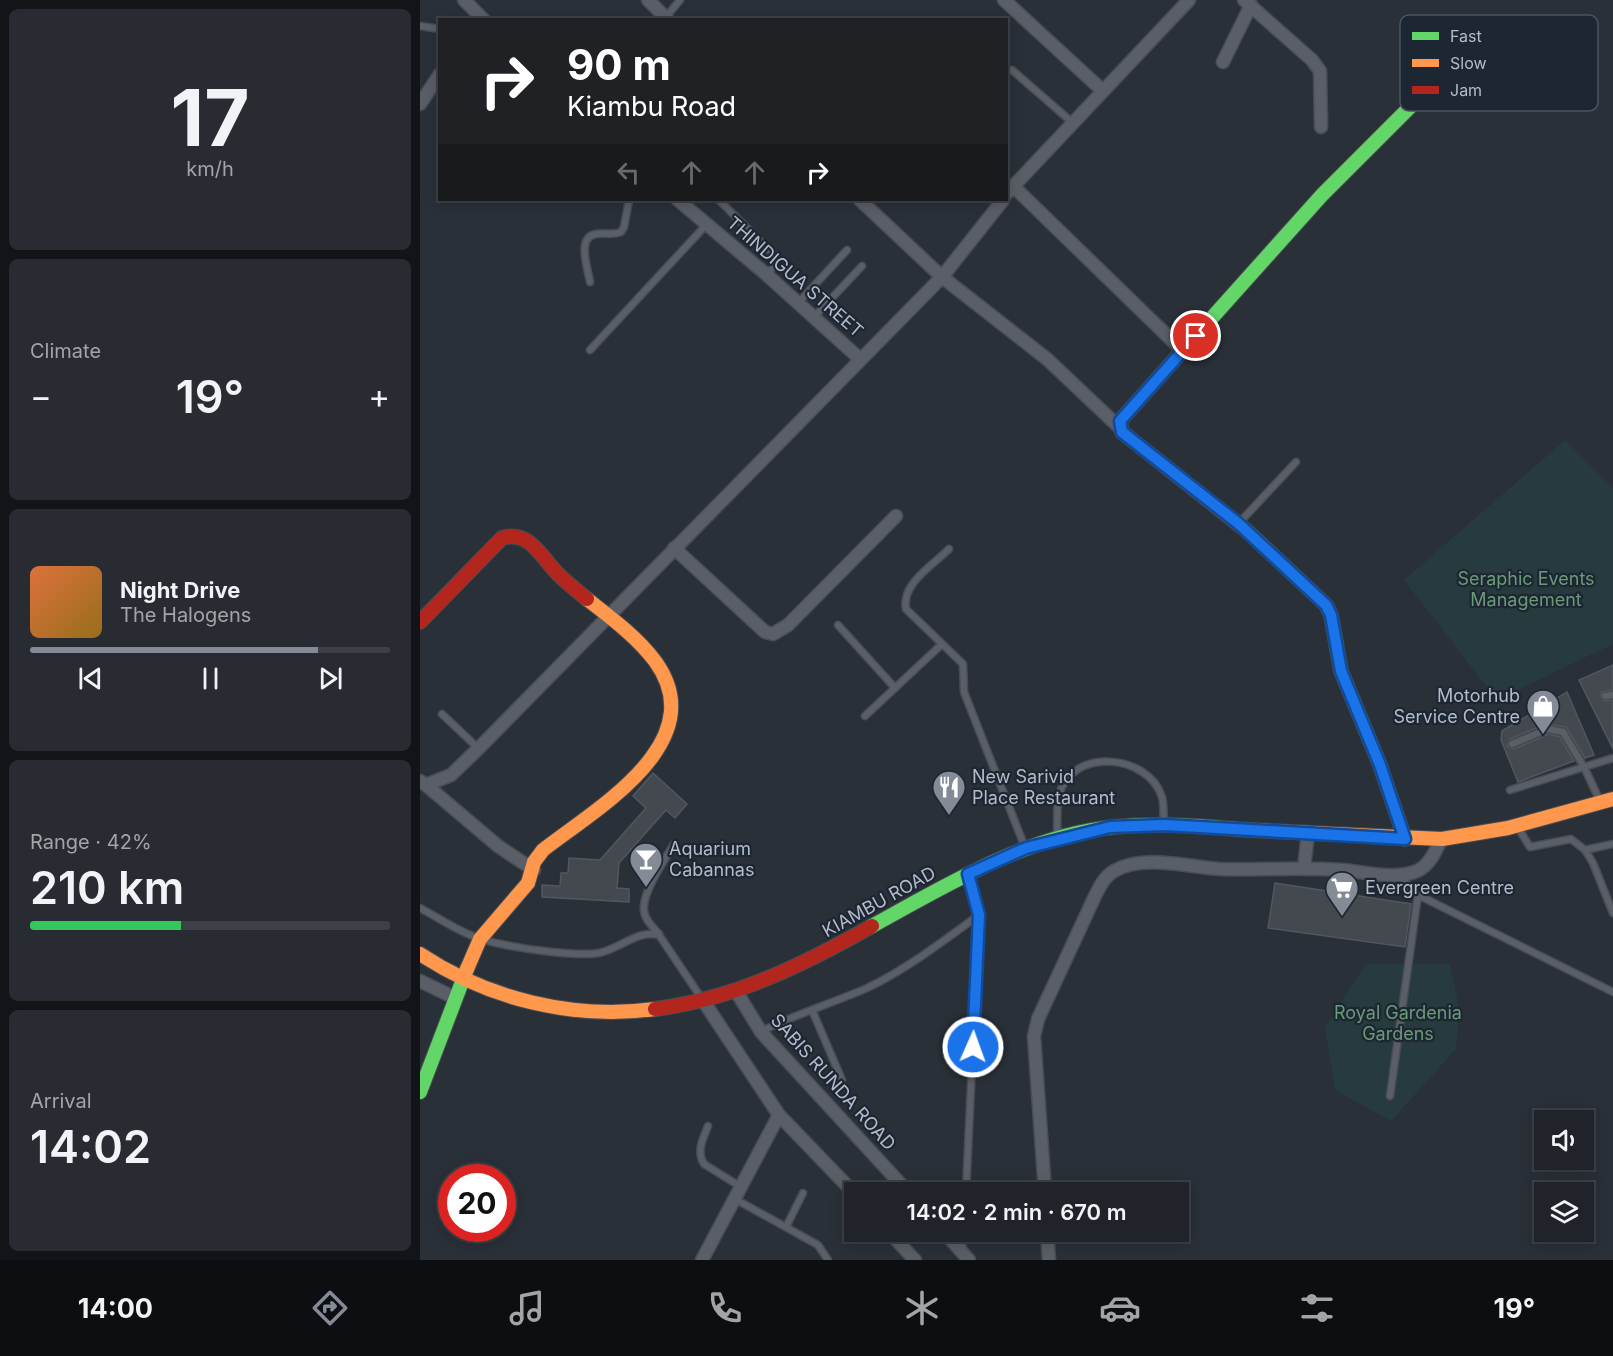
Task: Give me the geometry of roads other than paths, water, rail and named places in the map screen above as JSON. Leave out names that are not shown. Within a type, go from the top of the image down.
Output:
[{"type":"main road","points":[[1405,839],[1380,765],[1341,671],[1331,615],[1326,605],[1239,524],[1122,432],[1120,421],[1323,195],[1406,111]]},
{"type":"main road","points":[[420,622],[466,572],[502,538],[510,536],[526,540],[538,549],[558,574],[622,625],[656,662],[669,688],[670,706],[667,731],[650,761],[543,850],[534,862],[534,870],[528,883],[480,939],[420,1092]]},
{"type":"main road","name":"KIAMBU ROAD","points":[[420,954],[462,980],[539,1004],[576,1011],[629,1012],[704,1002],[736,992],[809,960],[968,874],[1026,848],[1110,827],[1165,825],[1405,839],[1441,839],[1518,828],[1607,801]]},
{"type":"street","points":[[464,0],[479,18]]},
{"type":"street","points":[[648,0],[666,18]]},
{"type":"street","points":[[1004,0],[1103,92]]},
{"type":"street","points":[[1183,351],[1010,190],[1189,0]]},
{"type":"street","points":[[1223,62],[1247,3],[1312,60],[1320,71],[1321,127]]},
{"type":"street","points":[[420,104],[438,77]]},
{"type":"street","name":"THINDIGUA STREET","points":[[679,201],[767,275],[860,359]]},
{"type":"street","points":[[861,201],[942,277],[1047,359],[1120,428]]},
{"type":"street","points":[[423,783],[451,775],[479,748],[607,615],[942,277],[1001,201]]},
{"type":"street","points":[[674,548],[765,632],[773,634],[788,625],[896,516]]},
{"type":"street","points":[[423,783],[498,846],[534,870]]},
{"type":"street","points":[[1304,868],[1308,833]]},
{"type":"street","points":[[1044,1182],[1034,1036],[1038,1019],[1104,880],[1113,871],[1138,864],[1220,869],[1304,868],[1398,874],[1417,871],[1424,866],[1436,852],[1441,839]]},
{"type":"street","points":[[420,981],[455,998]]},
{"type":"street","name":"SABIS RUNDA ROAD","points":[[736,992],[761,1032],[899,1182]]},
{"type":"street","points":[[704,1002],[779,1114],[844,1182]]},
{"type":"street","points":[[702,1260],[779,1114]]},
{"type":"street","points":[[898,1242],[915,1260]]},
{"type":"street","points":[[953,1242],[966,1256]]},
{"type":"street","points":[[1048,1242],[1049,1260]]},
{"type":"lane","points":[[668,18],[680,0]]},
{"type":"lane","points":[[420,26],[438,29]]},
{"type":"lane","points":[[1012,70],[1073,123]]},
{"type":"lane","points":[[590,282],[584,251],[588,240],[595,234],[621,232],[629,201]]},
{"type":"lane","points":[[720,201],[775,256],[776,263],[767,275]]},
{"type":"lane","points":[[590,350],[707,224]]},
{"type":"lane","points":[[798,303],[847,250]]},
{"type":"lane","points":[[814,317],[862,267]]},
{"type":"lane","points":[[1239,524],[1296,462]]},
{"type":"lane","points":[[949,549],[909,587],[905,602],[910,615],[963,664],[964,692],[1026,848]]},
{"type":"lane","points":[[838,625],[895,688]]},
{"type":"lane","points":[[865,716],[942,644]]},
{"type":"lane","points":[[1605,696],[1613,695]]},
{"type":"lane","points":[[442,714],[479,748]]},
{"type":"lane","points":[[1512,744],[1548,729],[1556,730],[1568,739],[1607,801]]},
{"type":"lane","points":[[1510,790],[1613,758]]},
{"type":"lane","points":[[1057,840],[1059,796],[1067,779],[1095,763],[1115,760],[1137,768],[1151,780],[1162,797],[1165,825]]},
{"type":"lane","points":[[1518,828],[1530,847],[1571,839],[1585,850],[1613,913]]},
{"type":"lane","points":[[674,844],[646,895],[643,906],[645,917],[663,937],[704,1002]]},
{"type":"lane","points":[[1585,850],[1613,844]]},
{"type":"lane","points":[[966,1182],[979,915],[968,874]]},
{"type":"lane","points":[[1398,874],[1418,895],[1613,992]]},
{"type":"lane","points":[[1390,1096],[1418,895]]},
{"type":"lane","points":[[420,908],[480,939],[548,950],[598,953],[619,946],[642,934],[659,935]]},
{"type":"lane","points":[[761,1032],[868,987],[943,941],[979,915]]},
{"type":"lane","points":[[812,1010],[836,1071],[842,1080]]},
{"type":"lane","points":[[708,1126],[700,1148],[701,1159],[704,1164],[742,1187]]},
{"type":"lane","points":[[786,1227],[803,1193]]},
{"type":"lane","points":[[735,1200],[818,1245],[828,1260]]},
{"type":"place","name":"Motorhub Service Centre","points":[[1543,735]]},
{"type":"place","name":"New Sarivid Place Restaurant","points":[[949,816]]},
{"type":"place","name":"Aquarium Cabannas","points":[[646,888]]},
{"type":"place","name":"Evergreen Centre","points":[[1342,917]]},
{"type":"park label","name":"Seraphic Events Management","points":[[1526,589]]},
{"type":"park label","name":"Royal Gardenia Gardens","points":[[1398,1023]]}]
